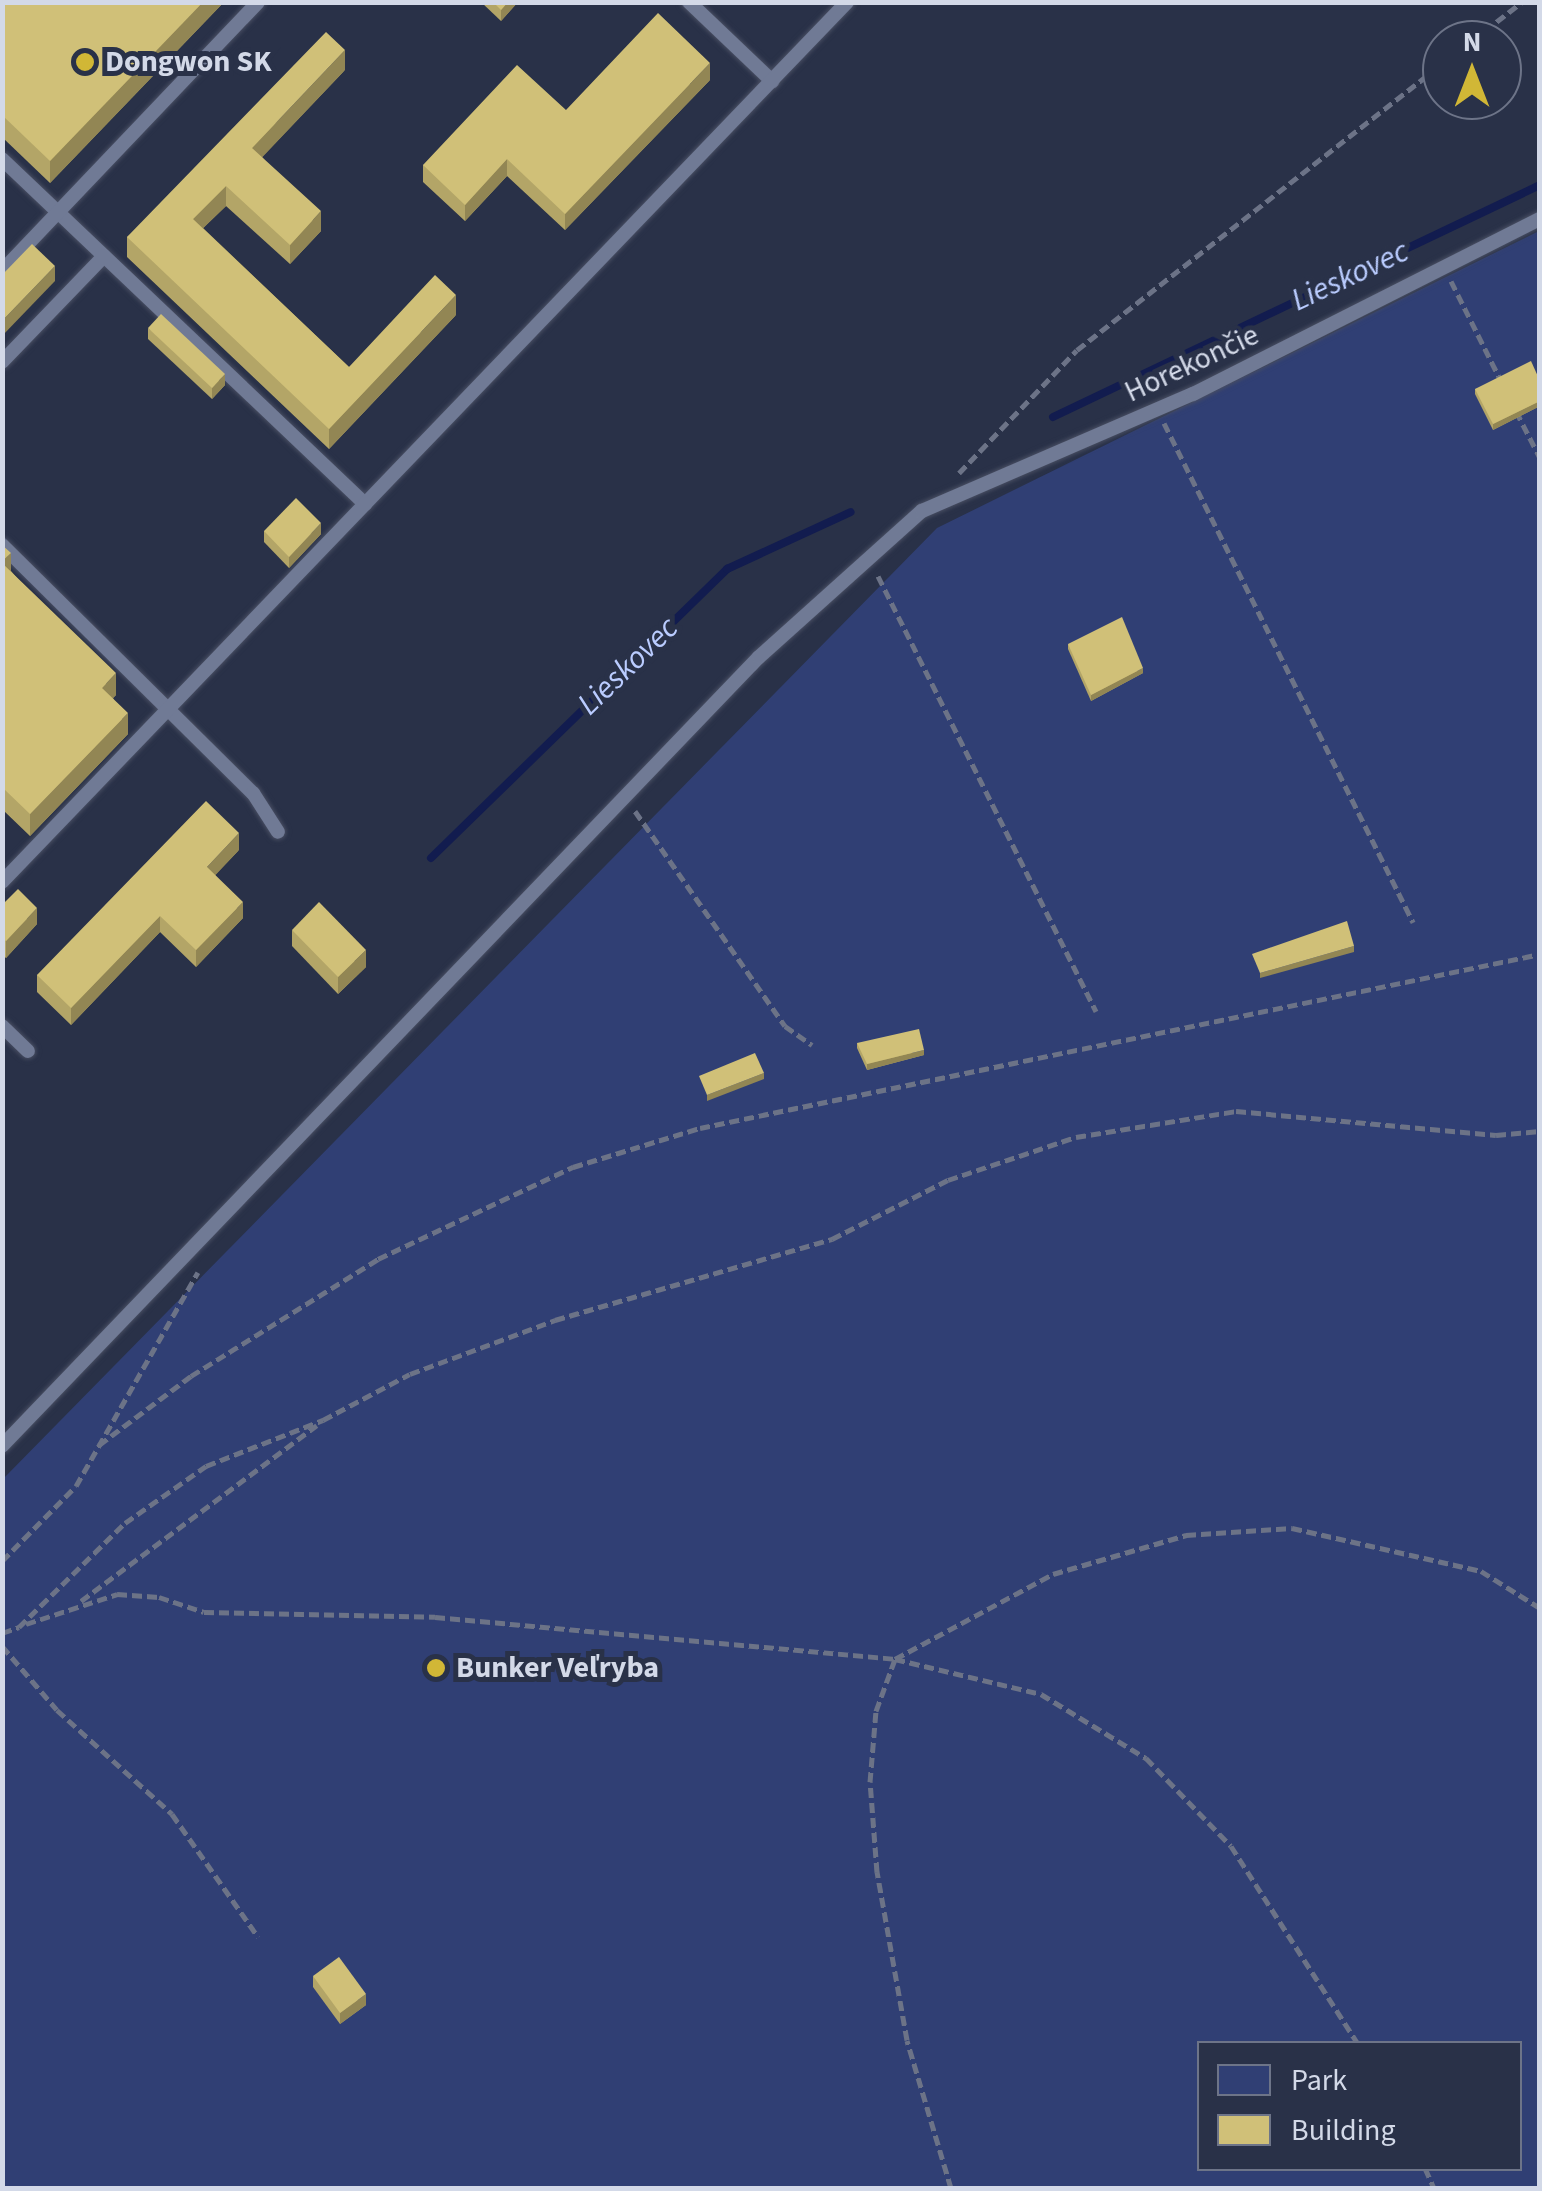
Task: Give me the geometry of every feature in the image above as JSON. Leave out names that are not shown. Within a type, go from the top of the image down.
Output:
[{"type":"lane","points":[[2,271],[258,2]]},
{"type":"lane","points":[[689,2],[772,81]]},
{"type":"lane","points":[[2,882],[848,2]]},
{"type":"lane","points":[[2,159],[364,504]]},
{"type":"lane","name":"Horekončie","points":[[2,1446],[758,657],[872,562],[922,511],[1193,394],[1447,272],[1540,219]]},
{"type":"lane","points":[[2,362],[104,256]]},
{"type":"lane","points":[[2,545],[253,793],[278,832]]},
{"type":"lane","points":[[2,1026],[28,1050]]},
{"type":"path","points":[[1499,20],[1522,2]]},
{"type":"path","points":[[948,484],[1077,350],[1422,80]]},
{"type":"path","points":[[1455,289],[1506,390]]},
{"type":"path","points":[[1514,407],[1540,458]]},
{"type":"path","name":"Horekončie","points":[[1164,424],[1413,922]]},
{"type":"path","points":[[864,578],[872,562]]},
{"type":"path","points":[[885,589],[1096,1012]]},
{"type":"path","points":[[624,797],[786,1026],[812,1045]]},
{"type":"path","points":[[623,824],[648,798]]},
{"type":"path","points":[[99,1445],[191,1376],[378,1259],[572,1167],[700,1128],[1540,954]]},
{"type":"path","points":[[18,1627],[124,1523],[206,1466],[323,1420],[410,1374],[556,1320],[832,1239],[948,1180],[1076,1138],[1236,1112],[1496,1135],[1540,1132]]},
{"type":"path","points":[[2,1561],[54,1514],[99,1445],[200,1268]]},
{"type":"path","points":[[79,1603],[323,1420]]},
{"type":"path","points":[[951,2188],[906,2040],[878,1872],[872,1764],[876,1711],[895,1659],[1053,1574],[1186,1535],[1292,1528],[1482,1571],[1540,1608]]},
{"type":"path","points":[[2,1633],[79,1603],[117,1594],[159,1597],[204,1612],[435,1616],[895,1659],[1041,1694],[1146,1758],[1231,1846],[1356,2041]]},
{"type":"path","points":[[2,1646],[57,1710],[172,1814],[258,1937]]},
{"type":"green space","points":[[1539,231],[1539,2188],[3,2188],[2,1480],[937,528]]},
{"type":"building","name":"Dongwon SK","points":[[2,2],[203,2],[50,161],[2,115]]},
{"type":"building","points":[[658,13],[710,63],[565,214],[507,159],[465,205],[423,165],[517,65],[566,110]]},
{"type":"building","points":[[326,32],[345,50],[252,148],[321,211],[290,245],[226,186],[193,219],[349,367],[435,275],[456,295],[329,429],[127,237]]},
{"type":"building","points":[[32,244],[55,266],[2,321],[2,275]]},
{"type":"building","points":[[161,314],[225,374],[212,388],[148,328]]},
{"type":"building","points":[[1531,361],[1540,381],[1540,401],[1493,424],[1475,389]]},
{"type":"building","points":[[296,498],[321,523],[289,557],[264,531]]},
{"type":"building","points":[[2,545],[11,553],[2,561]]},
{"type":"building","points":[[2,563],[116,673],[102,688],[128,713],[30,814],[2,790]]},
{"type":"building","points":[[1122,617],[1143,668],[1091,695],[1068,644]]},
{"type":"building","points":[[206,801],[239,833],[207,867],[243,902],[196,950],[160,916],[71,1008],[37,975]]},
{"type":"building","points":[[18,889],[37,908],[6,941],[2,938],[2,905]]},
{"type":"building","points":[[319,902],[366,950],[338,977],[292,930]]},
{"type":"building","points":[[1347,921],[1354,946],[1260,973],[1252,954]]},
{"type":"building","points":[[919,1029],[924,1050],[867,1064],[857,1043]]},
{"type":"building","points":[[755,1053],[764,1073],[707,1095],[699,1076]]},
{"type":"building","points":[[339,1957],[366,1994],[340,2013],[313,1976]]},
{"type":"waterway","name":"Lieskovec","points":[[1053,417],[1540,185]]},
{"type":"waterway","name":"Lieskovec","points":[[431,858],[727,569],[851,512]]},
{"type":"place","name":"Dongwon SK","points":[[85,62]]},
{"type":"place","name":"Bunker Veľryba","points":[[436,1668]]}]
